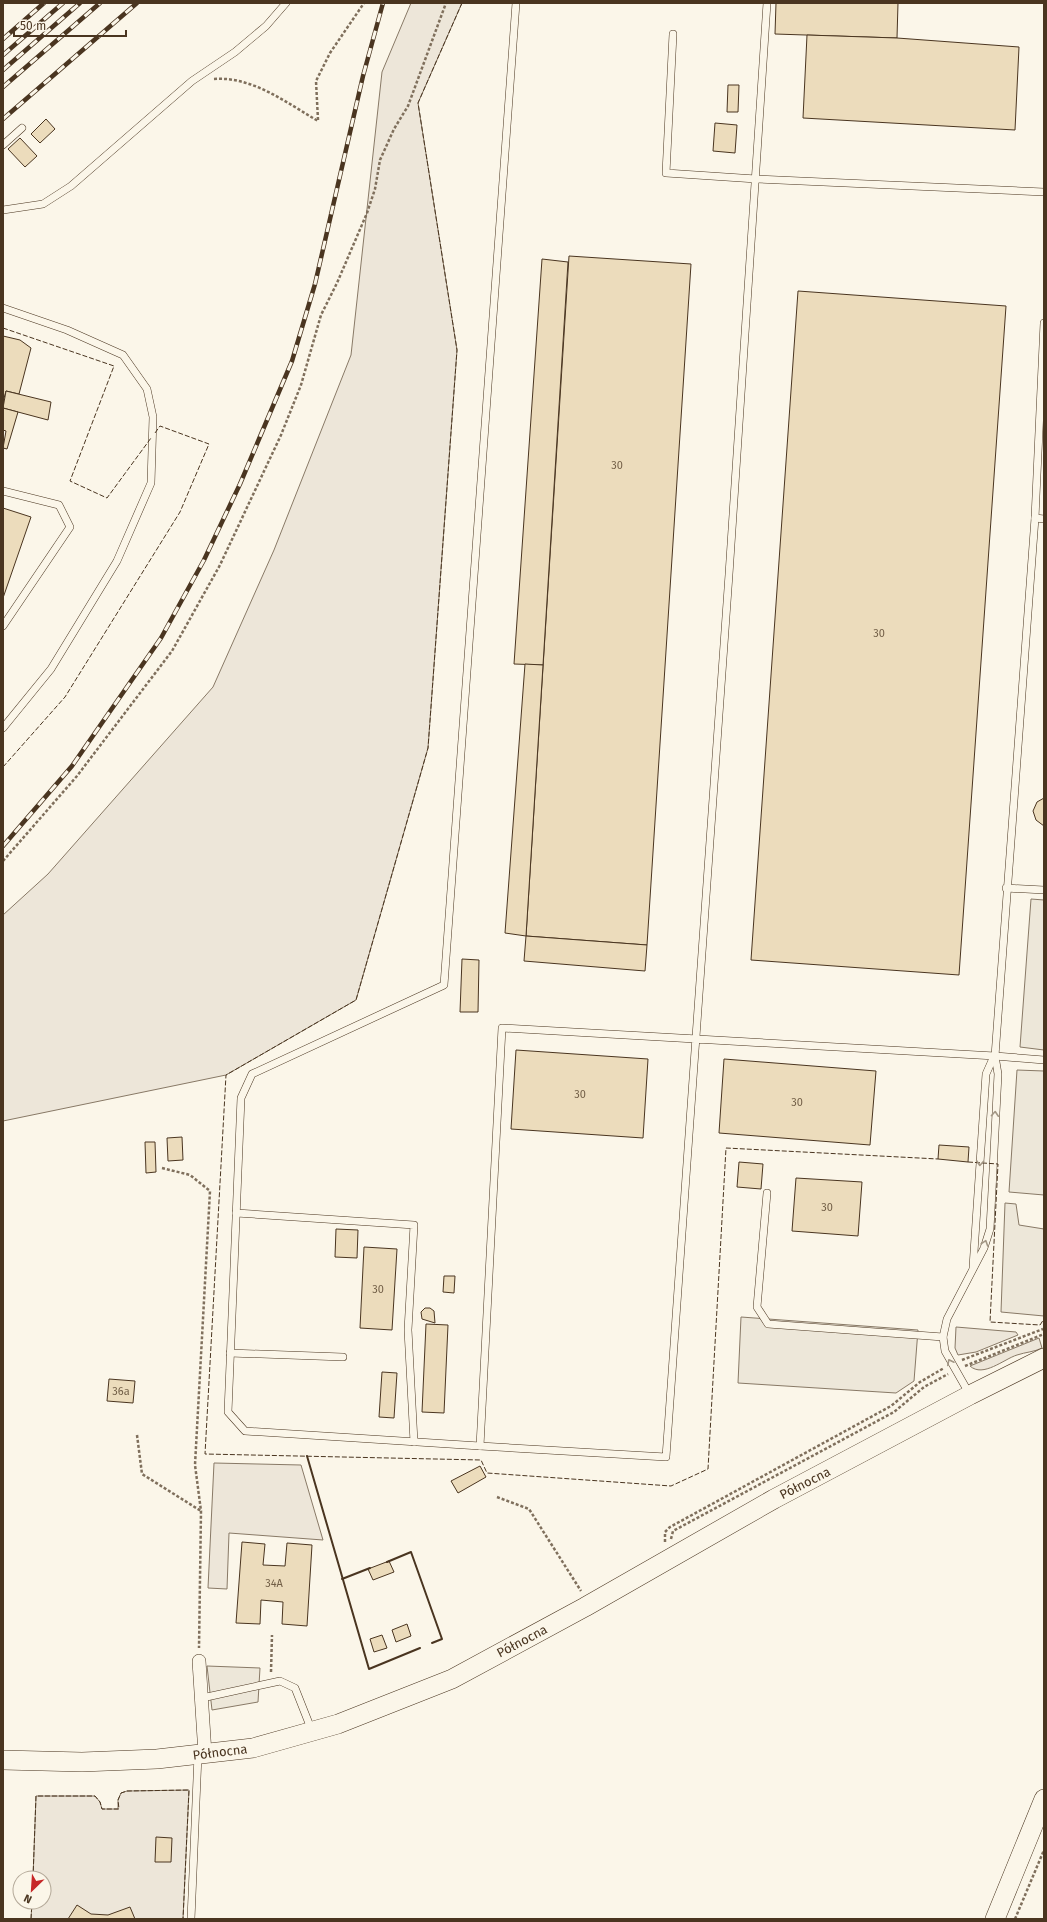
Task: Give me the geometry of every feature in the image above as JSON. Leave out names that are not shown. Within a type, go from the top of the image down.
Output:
[{"type":"street","name":"Północna","points":[[3,1760],[109,1762],[202,1754],[253,1748],[338,1724],[452,1679],[590,1604],[671,1550],[774,1499],[970,1395],[1044,1358]]},
{"type":"street","name":"Północna","points":[[998,1382],[1044,1373]]},
{"type":"street","points":[[199,1661],[202,1698],[202,1754]]},
{"type":"street","points":[[995,1919],[1044,1799]]},
{"type":"lane","points":[[3,210],[43,204],[72,186],[192,81],[236,52],[266,26],[286,3]]},
{"type":"lane","points":[[516,3],[444,985],[252,1074],[241,1098],[228,1412],[245,1431],[666,1457],[756,179],[767,3]]},
{"type":"lane","points":[[673,34],[666,173],[756,179],[1044,192]]},
{"type":"lane","points":[[3,145],[22,128]]},
{"type":"lane","points":[[3,308],[67,330],[123,355],[147,389],[153,416],[151,483],[117,561],[51,669],[3,728]]},
{"type":"lane","points":[[970,1395],[945,1351],[943,1337],[947,1319],[984,1248],[990,1229],[998,1074],[995,1056],[1006,888],[1035,518],[1044,323]]},
{"type":"lane","points":[[3,491],[59,505],[70,527],[3,626]]},
{"type":"lane","points":[[1035,518],[1044,519]]},
{"type":"lane","points":[[1006,888],[1044,890]]},
{"type":"lane","points":[[480,1446],[502,1028],[1044,1060]]},
{"type":"lane","points":[[972,1271],[986,1074],[995,1056]]},
{"type":"lane","points":[[767,1193],[757,1307],[768,1324],[943,1337]]},
{"type":"lane","points":[[236,1213],[414,1225],[408,1330],[414,1442]]},
{"type":"lane","points":[[230,1353],[343,1357]]},
{"type":"lane","points":[[202,1698],[280,1681],[295,1688],[312,1731]]},
{"type":"lane","points":[[191,1919],[202,1754]]},
{"type":"path","points":[[192,81],[224,79],[252,85],[318,121],[316,81],[334,48],[364,3]]},
{"type":"path","points":[[3,861],[77,776],[172,651],[220,565],[281,435],[301,385],[321,315],[368,213],[375,189],[380,160],[394,129],[408,106],[446,3]]},
{"type":"path","points":[[162,1168],[190,1175],[210,1191],[195,1465],[201,1511],[199,1661]]},
{"type":"path","points":[[671,1550],[665,1532],[670,1527],[891,1406],[920,1382],[953,1367],[1044,1329],[1044,1335],[953,1367],[924,1387],[894,1412],[673,1531],[671,1536],[671,1550]]},
{"type":"path","points":[[136,1435],[142,1474],[201,1511]]},
{"type":"path","points":[[497,1497],[529,1509],[590,1604]]},
{"type":"path","points":[[270,1683],[272,1634]]},
{"type":"path","points":[[1016,1919],[1044,1850]]},
{"type":"shaded area","points":[[411,3],[462,3],[418,103],[457,350],[428,748],[356,1000],[226,1075],[3,1121],[3,915],[48,874],[213,687],[274,550],[351,355],[382,72]]},
{"type":"shaded area","points":[[1031,899],[1044,900],[1044,1050],[1020,1047]]},
{"type":"shaded area","points":[[1017,1070],[1044,1071],[1044,1195],[1009,1192]]},
{"type":"shaded area","points":[[1005,1203],[1016,1204],[1019,1225],[1044,1229],[1044,1316],[1001,1312]]},
{"type":"shaded area","points":[[741,1317],[918,1330],[914,1381],[896,1393],[738,1383]]},
{"type":"shaded area","points":[[956,1327],[1016,1332],[1018,1335],[976,1352],[958,1355],[955,1348]]},
{"type":"shaded area","points":[[1039,1338],[1042,1348],[1017,1355],[987,1369],[975,1369],[970,1366]]},
{"type":"shaded area","points":[[214,1463],[301,1465],[323,1540],[229,1533],[227,1589],[208,1588]]},
{"type":"shaded area","points":[[207,1666],[260,1668],[258,1702],[212,1710]]},
{"type":"shaded area","points":[[189,1790],[183,1919],[31,1919],[32,1910],[52,1910],[52,1870],[33,1870],[36,1796],[95,1796],[100,1802],[102,1809],[118,1809],[118,1800],[121,1793],[127,1791]]},
{"type":"building","points":[[776,3],[898,3],[897,38],[775,34]]},
{"type":"building","points":[[807,35],[897,38],[1019,47],[1015,130],[803,118]]},
{"type":"building","points":[[728,85],[739,85],[738,112],[727,112]]},
{"type":"building","points":[[46,119],[55,129],[40,143],[31,134]]},
{"type":"building","points":[[715,123],[737,125],[735,153],[713,151]]},
{"type":"building","points":[[20,138],[37,156],[25,167],[8,149]]},
{"type":"building","points":[[569,256],[691,264],[647,945],[526,936]]},
{"type":"building","points":[[542,259],[568,262],[543,665],[514,664]]},
{"type":"building","points":[[798,291],[1006,306],[959,975],[751,960]]},
{"type":"building","points":[[3,336],[20,340],[31,348],[19,394],[6,391],[3,402]]},
{"type":"building","points":[[6,391],[51,402],[48,420],[3,408]]},
{"type":"building","points":[[3,408],[18,412],[7,449],[3,448],[6,431],[3,430]]},
{"type":"building","points":[[3,508],[31,517],[3,598]]},
{"type":"building","points":[[525,664],[543,665],[526,936],[505,933]]},
{"type":"building","points":[[1044,798],[1044,826],[1036,820],[1033,811],[1037,802]]},
{"type":"building","points":[[526,936],[647,945],[645,971],[524,961]]},
{"type":"building","points":[[462,959],[479,960],[478,1012],[460,1012]]},
{"type":"building","points":[[516,1050],[648,1059],[643,1138],[511,1129]]},
{"type":"building","points":[[724,1059],[876,1071],[870,1145],[719,1133]]},
{"type":"building","points":[[182,1137],[183,1160],[168,1161],[167,1138]]},
{"type":"building","points":[[145,1142],[155,1142],[156,1172],[146,1173]]},
{"type":"building","points":[[939,1145],[969,1147],[968,1162],[938,1159]]},
{"type":"building","points":[[739,1162],[763,1164],[761,1189],[737,1187]]},
{"type":"building","points":[[796,1178],[862,1182],[858,1236],[792,1231]]},
{"type":"building","points":[[336,1229],[358,1230],[357,1258],[335,1257]]},
{"type":"building","points":[[364,1247],[397,1249],[392,1330],[360,1328]]},
{"type":"building","points":[[444,1276],[455,1276],[454,1293],[443,1292]]},
{"type":"building","points":[[425,1308],[430,1308],[434,1311],[435,1323],[422,1319],[421,1312]]},
{"type":"building","points":[[426,1324],[448,1325],[444,1413],[422,1412]]},
{"type":"building","points":[[382,1372],[397,1373],[394,1418],[379,1417]]},
{"type":"building","points":[[109,1379],[135,1381],[133,1403],[107,1401]]},
{"type":"building","points":[[480,1466],[486,1477],[458,1493],[451,1481]]},
{"type":"building","points":[[242,1542],[265,1544],[263,1565],[285,1566],[287,1543],[312,1545],[307,1626],[282,1624],[283,1602],[261,1600],[260,1624],[236,1623]]},
{"type":"building","points":[[389,1561],[394,1572],[373,1580],[368,1569]]},
{"type":"building","points":[[407,1624],[411,1636],[396,1642],[392,1630]]},
{"type":"building","points":[[382,1635],[387,1648],[374,1652],[370,1639]]},
{"type":"building","points":[[156,1837],[172,1838],[171,1862],[155,1862]]},
{"type":"building","points":[[77,1905],[91,1914],[108,1915],[130,1907],[135,1919],[68,1919]]},
{"type":"railway","points":[[3,39],[44,3]]},
{"type":"railway","points":[[3,55],[63,3]]},
{"type":"railway","points":[[3,70],[80,3]]},
{"type":"railway","points":[[3,87],[100,3]]},
{"type":"railway","points":[[3,119],[137,3]]},
{"type":"railway","points":[[3,846],[72,766],[161,638],[204,560],[240,484],[292,361],[315,284],[363,76],[383,3]]},
{"type":"fence","points":[[462,3],[418,103],[457,350],[428,748],[356,1000],[226,1075],[205,1454],[481,1460],[487,1473],[671,1486],[708,1469],[726,1148],[938,1159]]},
{"type":"fence","points":[[3,328],[114,366],[70,481],[107,498],[151,438]]},
{"type":"fence","points":[[3,767],[65,697],[180,512],[209,444],[160,426],[155,433]]},
{"type":"fence","points":[[968,1162],[998,1164],[990,1322],[1040,1325],[1044,1319]]},
{"type":"fence","points":[[33,1870],[36,1796],[95,1796],[100,1802],[102,1809],[119,1809],[118,1800],[121,1793],[127,1791],[189,1790],[183,1919]]},
{"type":"fence","points":[[31,1919],[32,1910]]},
{"type":"wall","points":[[307,1456],[369,1669],[420,1648]]},
{"type":"wall","points":[[387,1562],[411,1552],[442,1639],[432,1643]]},
{"type":"wall","points":[[342,1579],[370,1568]]}]
